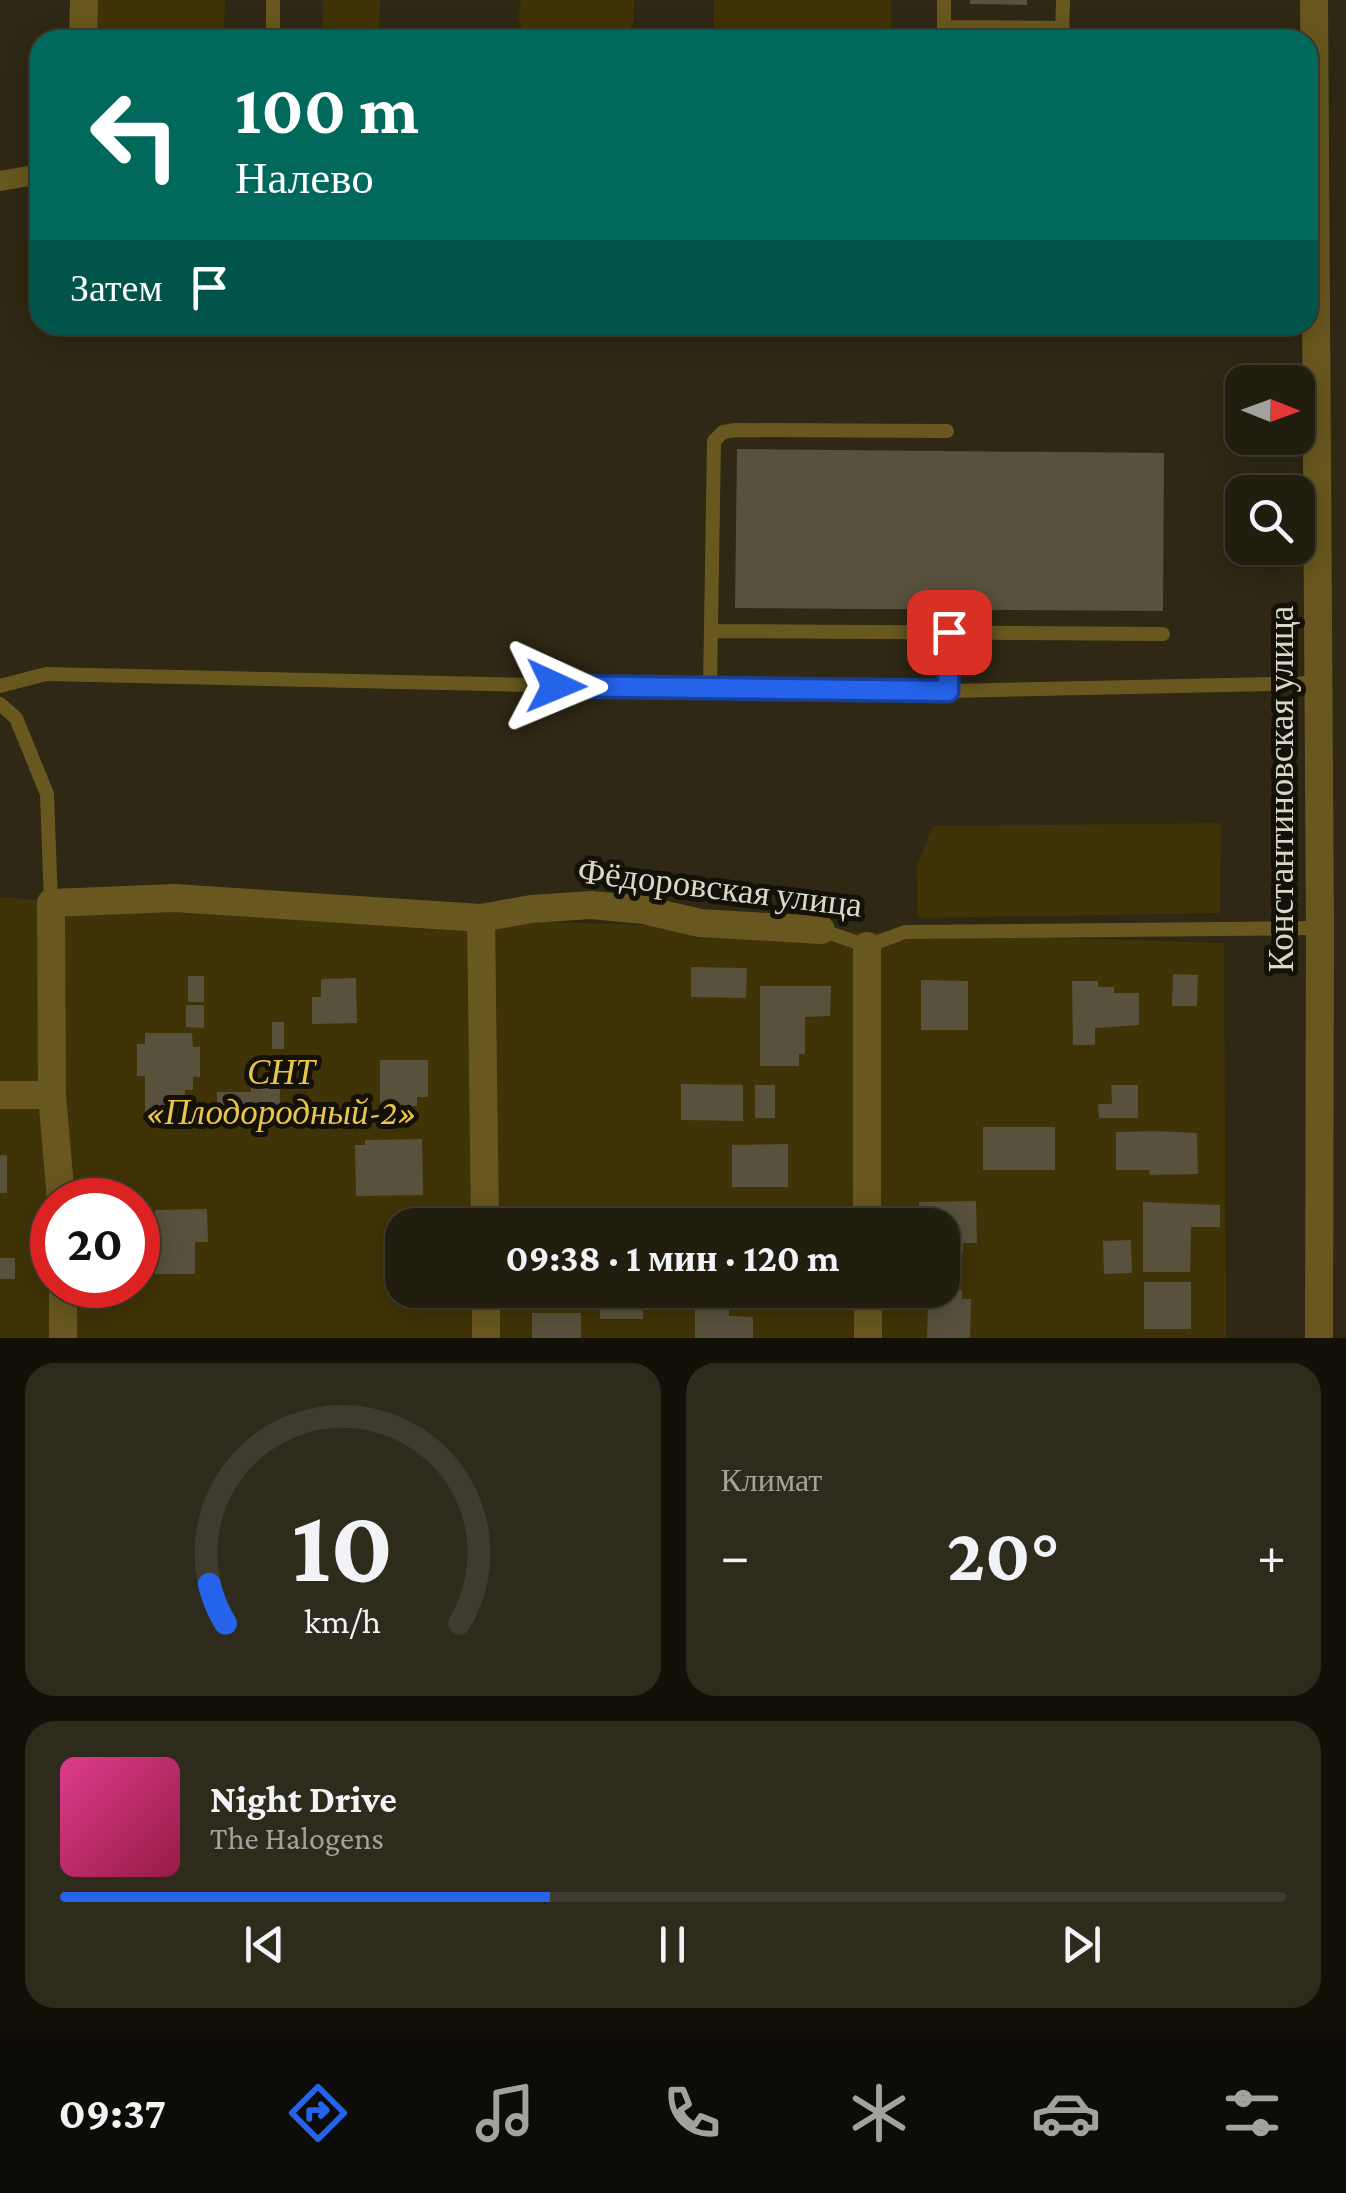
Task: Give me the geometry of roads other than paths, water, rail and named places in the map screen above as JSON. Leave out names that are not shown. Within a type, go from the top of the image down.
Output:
[{"type":"street","points":[[82,30],[84,0]]},
{"type":"street","name":"Константиновская улица","points":[[1314,0],[1314,30]]},
{"type":"street","points":[[0,181],[30,176]]},
{"type":"street","name":"Константиновская улица","points":[[1316,335],[1319,1338]]},
{"type":"street","name":"Фёдоровская улица","points":[[51,903],[174,898],[481,918],[531,909],[591,905],[644,910],[700,923],[821,930]]},
{"type":"street","points":[[51,903],[52,1095],[59,1178]]},
{"type":"street","points":[[481,918],[485,1208]]},
{"type":"street","points":[[867,946],[868,1208]]},
{"type":"street","points":[[0,1095],[52,1095]]},
{"type":"street","points":[[63,1308],[63,1338]]},
{"type":"street","points":[[486,1308],[486,1338]]},
{"type":"street","points":[[868,1308],[868,1338]]},
{"type":"lane","points":[[273,0],[273,30]]},
{"type":"lane","points":[[944,0],[944,30]]},
{"type":"lane","points":[[1062,30],[1063,0]]},
{"type":"lane","points":[[710,690],[714,441],[723,432],[948,431]]},
{"type":"lane","points":[[710,630],[1163,634]]},
{"type":"lane","points":[[948,691],[949,632]]},
{"type":"lane","points":[[0,686],[46,674],[710,690],[948,691],[1318,683]]},
{"type":"lane","points":[[0,704],[16,718],[47,794],[51,903]]},
{"type":"lane","name":"Фёдоровская улица","points":[[821,930],[867,946],[905,932],[1320,928]]},
{"type":"park label","name":"СНТ «Плодородный-2»","points":[[281,1092]]}]
